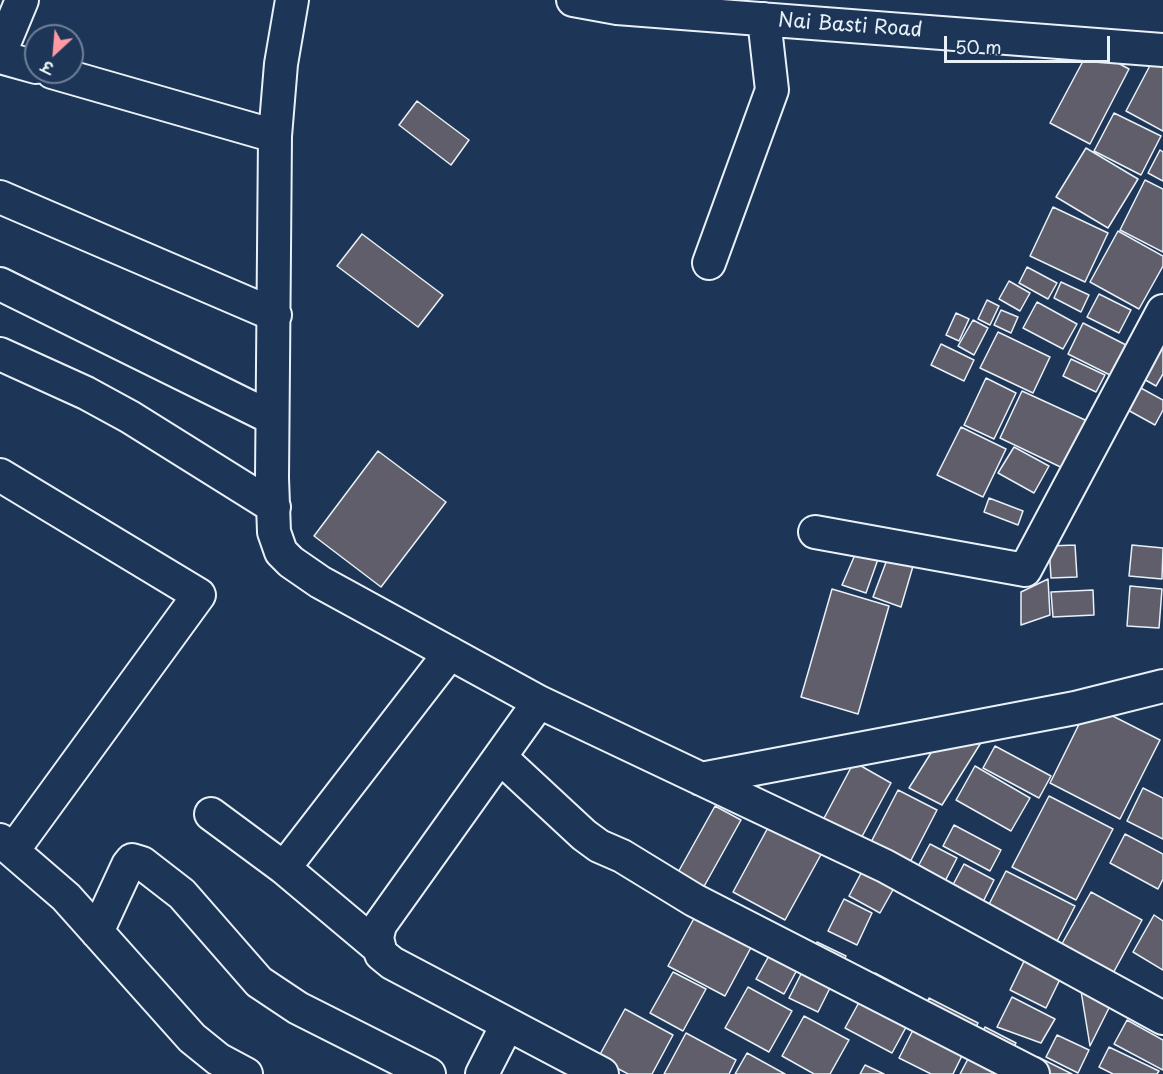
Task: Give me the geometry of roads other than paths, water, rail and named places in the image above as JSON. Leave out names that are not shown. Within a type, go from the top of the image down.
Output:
[{"type":"street","points":[[22,0],[0,55],[24,63]]},
{"type":"street","points":[[292,0],[281,64],[275,136],[275,315],[272,418],[277,544],[291,562],[320,582],[539,702],[885,866],[1163,1018]]},
{"type":"street","name":"Nai Basti Road","points":[[573,0],[617,8],[1160,44]]},
{"type":"street","points":[[709,263],[772,90],[764,19]]},
{"type":"street","points":[[84,81],[275,136]]},
{"type":"street","points":[[0,196],[275,315]]},
{"type":"street","points":[[0,284],[272,418]]},
{"type":"street","points":[[815,532],[1025,570],[1163,311]]},
{"type":"street","points":[[0,354],[86,393],[130,417],[274,507]]},
{"type":"street","points":[[0,475],[199,595],[7,845],[66,897],[192,1038],[218,1059],[246,1074]]},
{"type":"street","points":[[284,868],[450,653]]},
{"type":"street","points":[[701,779],[1075,708],[1163,686]]},
{"type":"street","points":[[378,947],[377,932],[380,925],[539,702]]},
{"type":"street","points":[[500,757],[584,835],[599,846],[622,856],[694,900],[1034,1074]]},
{"type":"street","points":[[211,814],[284,868],[378,947],[392,963],[602,1074]]},
{"type":"street","points":[[97,932],[128,865],[132,860],[142,863],[182,894],[259,982],[298,1008],[429,1074]]},
{"type":"street","points":[[482,1074],[507,1025]]}]
